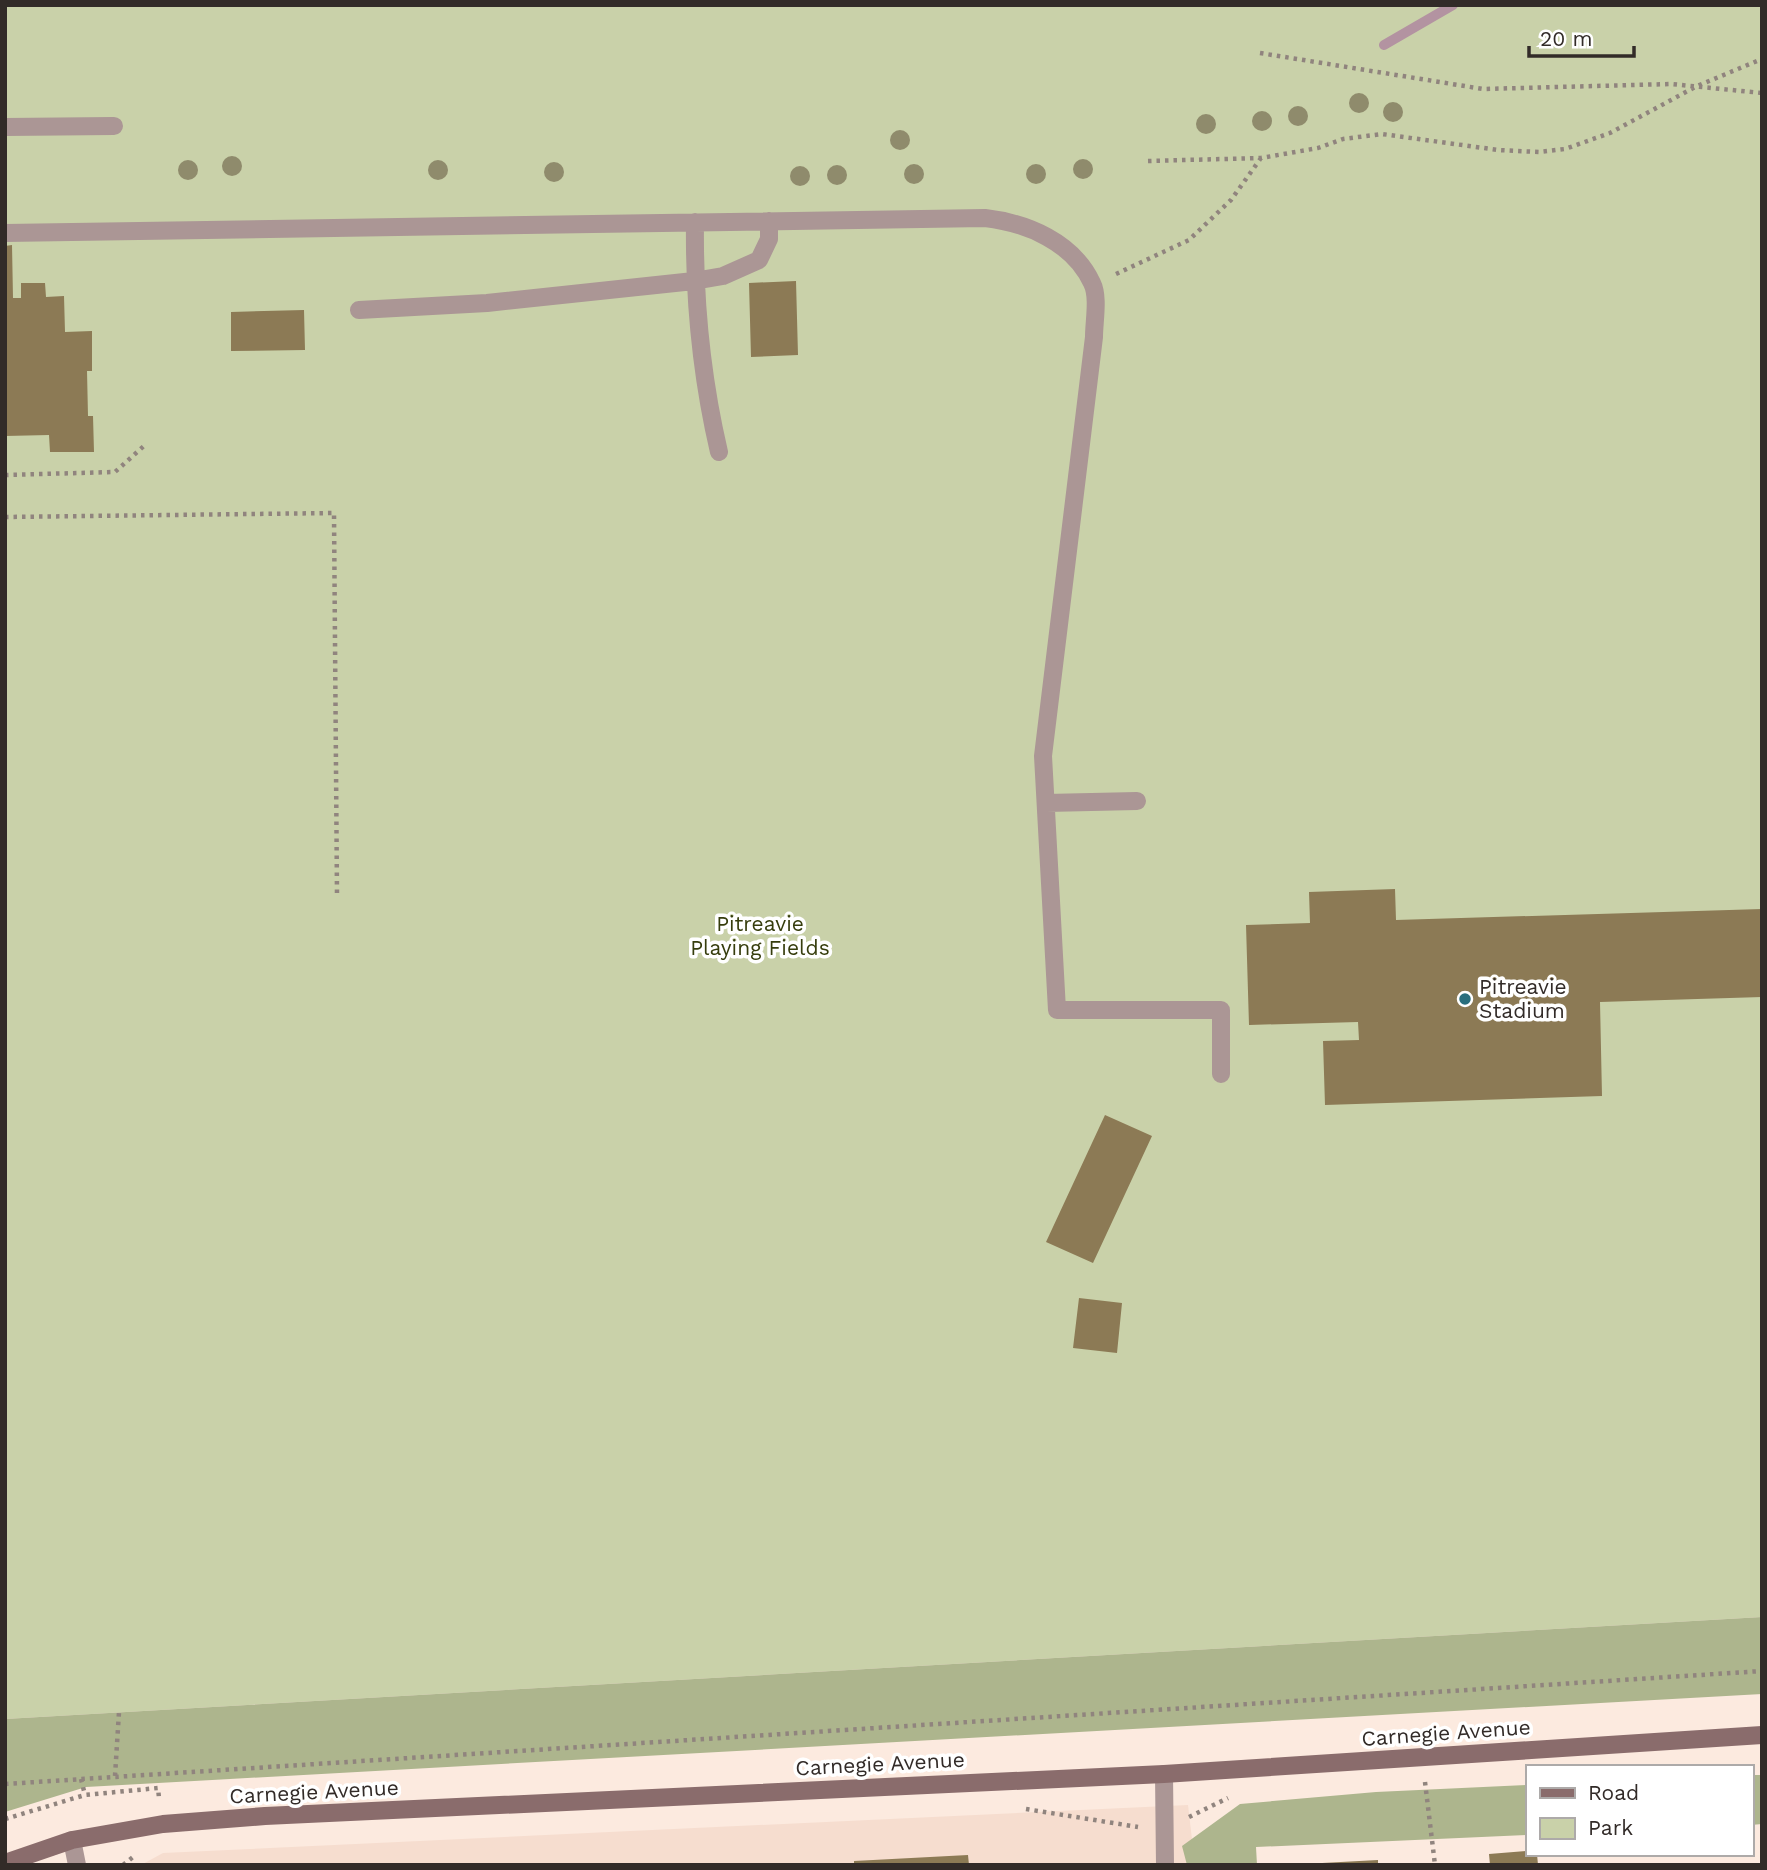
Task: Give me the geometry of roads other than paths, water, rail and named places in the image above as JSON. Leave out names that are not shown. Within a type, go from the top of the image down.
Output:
[{"type":"street","name":"Carnegie Avenue","points":[[5,1863],[72,1840],[163,1824],[265,1816],[1164,1774],[1762,1735]]},
{"type":"lane","points":[[5,127],[114,126]]},
{"type":"lane","points":[[5,233],[985,218],[1016,222],[1041,233],[1076,259],[1093,285],[1094,337],[1043,756],[1057,1010],[1221,1010],[1221,1074]]},
{"type":"lane","points":[[359,310],[486,303],[723,276],[759,260],[769,239],[769,221]]},
{"type":"lane","points":[[695,222],[694,281],[699,349],[719,452]]},
{"type":"lane","points":[[1046,803],[1137,801]]},
{"type":"lane","points":[[1164,1774],[1166,1865]]},
{"type":"lane","points":[[72,1840],[77,1865]]},
{"type":"waterway","points":[[1384,45],[1453,5]]},
{"type":"place","name":"Pitreavie Stadium","points":[[1465,999]]},
{"type":"park label","name":"Pitreavie Playing Fields","points":[[760,936]]}]
